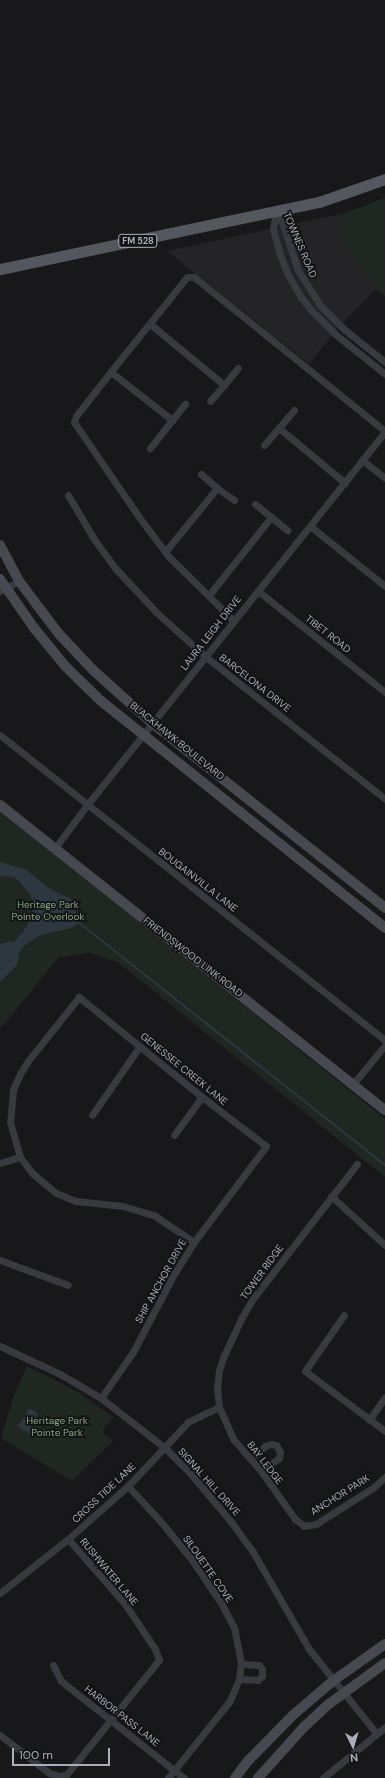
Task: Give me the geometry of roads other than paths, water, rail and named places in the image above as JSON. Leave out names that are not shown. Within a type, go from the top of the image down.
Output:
[{"type":"main road","name":"FM 528","points":[[0,269],[319,202],[385,179]]},
{"type":"main road","name":"BLACKHAWK BOULEVARD","points":[[0,546],[19,581],[59,634],[93,670],[152,723],[385,908]]},
{"type":"main road","name":"BLACKHAWK BOULEVARD","points":[[0,578],[3,589],[66,667],[101,701],[385,928]]},
{"type":"main road","name":"FRIENDSWOOD LINK ROAD","points":[[0,805],[385,1110]]},
{"type":"main road","points":[[280,845],[290,832]]},
{"type":"main road","points":[[350,900],[360,888]]},
{"type":"main road","points":[[235,1778],[248,1761],[293,1715],[333,1681],[385,1644]]},
{"type":"main road","points":[[258,1778],[304,1727],[343,1693],[385,1663]]},
{"type":"street","name":"TOWNES ROAD","points":[[276,212],[284,228],[298,270],[319,304],[345,330],[385,362]]},
{"type":"street","name":"TOWNES ROAD","points":[[276,212],[273,229],[279,252],[287,273],[301,297],[310,309],[335,334],[385,374]]},
{"type":"street","points":[[234,621],[166,552],[139,517],[74,422],[76,416],[111,372],[187,277],[194,277],[385,432]]},
{"type":"street","points":[[150,324],[224,385]]},
{"type":"street","points":[[210,402],[238,368]]},
{"type":"street","points":[[111,372],[172,420]]},
{"type":"street","points":[[150,448],[185,404]]},
{"type":"street","points":[[264,445],[294,410]]},
{"type":"street","points":[[279,428],[345,483]]},
{"type":"street","name":"LAURA LEIGH DRIVE","points":[[55,848],[152,723],[385,432]]},
{"type":"street","points":[[362,460],[385,478]]},
{"type":"street","points":[[201,474],[234,500]]},
{"type":"street","points":[[166,552],[217,488]]},
{"type":"street","name":"BARCELONA DRIVE","points":[[68,495],[94,539],[116,569],[157,614],[206,657],[385,799]]},
{"type":"street","points":[[255,504],[287,530]]},
{"type":"street","points":[[209,595],[271,517]]},
{"type":"street","points":[[310,526],[385,586]]},
{"type":"street","points":[[3,589],[19,581]]},
{"type":"street","name":"TIBET ROAD","points":[[258,591],[385,692]]},
{"type":"street","name":"BOUGAINVILLA LANE","points":[[0,734],[87,805],[385,1040]]},
{"type":"street","name":"GENESSEE CREEK LANE","points":[[20,1157],[10,1122],[13,1090],[28,1061],[79,997],[202,1097],[266,1146],[256,1157]]},
{"type":"street","points":[[353,1084],[385,1045]]},
{"type":"street","points":[[92,1116],[140,1046]]},
{"type":"street","points":[[174,1135],[202,1097]]},
{"type":"street","points":[[0,1163],[20,1157],[32,1173],[56,1193],[76,1201],[123,1206],[155,1216],[194,1242]]},
{"type":"street","name":"SHIP ANCHOR DRIVE","points":[[101,1398],[133,1352],[174,1274],[194,1242],[256,1157]]},
{"type":"street","name":"TOWER RIDGE","points":[[219,1408],[217,1388],[219,1370],[242,1317],[252,1300],[357,1164]]},
{"type":"street","points":[[331,1196],[385,1245]]},
{"type":"street","points":[[0,1260],[68,1285]]},
{"type":"street","points":[[344,1315],[305,1371],[385,1431]]},
{"type":"street","name":"SIGNAL HILL DRIVE","points":[[0,1346],[60,1374],[101,1398],[164,1447],[191,1474],[232,1523],[253,1552],[300,1635],[333,1681],[376,1733]]},
{"type":"street","points":[[369,1420],[385,1397]]},
{"type":"street","name":"CROSS TIDE LANE","points":[[0,1593],[68,1539],[128,1486],[188,1422],[219,1408]]},
{"type":"street","name":"BAY LEDGE","points":[[219,1408],[234,1440],[260,1471],[295,1519],[304,1526]]},
{"type":"street","points":[[250,1459],[265,1446],[271,1444],[276,1445],[280,1452],[279,1458],[260,1471]]},
{"type":"street","name":"ANCHOR PARK","points":[[304,1526],[316,1524],[374,1487],[385,1477]]},
{"type":"street","name":"SILOUETTE COVE","points":[[128,1486],[162,1523],[192,1560],[221,1603],[234,1627],[241,1664],[239,1679],[229,1702],[168,1778]]},
{"type":"street","name":"RUSHWATER LANE","points":[[68,1539],[125,1604],[155,1649],[159,1660],[112,1720]]},
{"type":"street","points":[[239,1679],[258,1680],[262,1676],[262,1670],[259,1666],[241,1664]]},
{"type":"street","name":"HARBOR PASS LANE","points":[[53,1665],[61,1681],[184,1778]]},
{"type":"street","points":[[0,1735],[49,1773],[60,1776],[68,1774],[112,1720]]},
{"type":"street","points":[[323,1778],[385,1727]]},
{"type":"waterway","points":[[77,921],[385,1165]]},
{"type":"park label","name":"Heritage Park Pointe Overlook","points":[[48,910]]},
{"type":"park label","name":"Heritage Park Pointe Park","points":[[57,1426]]}]
